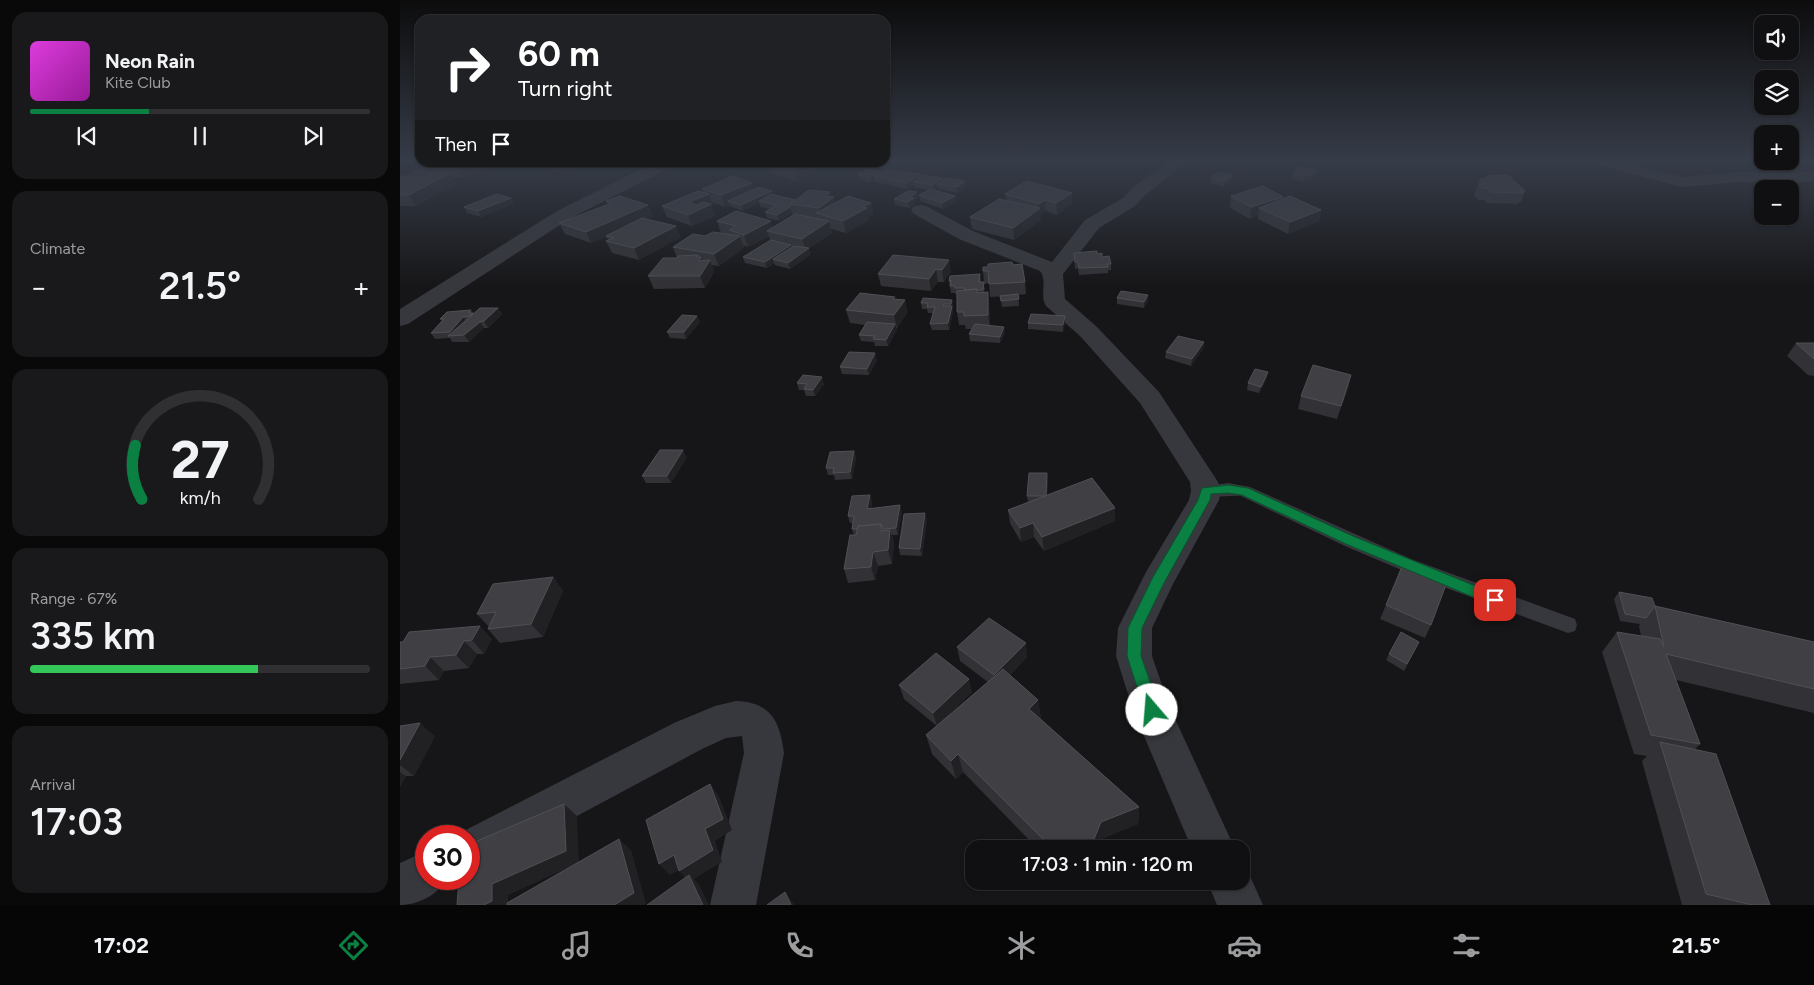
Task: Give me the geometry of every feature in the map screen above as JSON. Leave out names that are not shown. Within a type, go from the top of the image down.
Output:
[{"type":"street","points":[[400,319],[563,215],[588,202]]},
{"type":"street","points":[[1053,274],[1092,224],[1129,202]]},
{"type":"street","points":[[920,210],[966,235],[1047,267],[1053,274],[1054,301],[1088,331],[1150,398],[1204,482],[1206,491],[1204,500],[1158,580],[1135,628],[1134,656],[1152,710],[1210,840]]},
{"type":"street","points":[[480,845],[688,736],[722,720],[742,718],[755,722],[761,730],[764,753],[733,905]]},
{"type":"street","points":[[400,887],[415,879]]},
{"type":"street","points":[[1233,890],[1240,905]]},
{"type":"lane","points":[[1206,491],[1228,489],[1244,491],[1350,541],[1400,562],[1513,607],[1568,625]]},
{"type":"building","points":[[476,202],[500,202],[478,211],[464,207]]},
{"type":"building","points":[[610,202],[639,202],[648,205],[586,232],[559,223],[612,203]]},
{"type":"building","points":[[671,202],[690,202],[697,205],[703,202],[711,204],[688,215],[662,206]]},
{"type":"building","points":[[732,202],[747,202],[741,205]]},
{"type":"building","points":[[765,202],[792,202],[790,207],[777,215],[765,212],[777,205]]},
{"type":"building","points":[[792,202],[827,202],[819,208],[790,204]]},
{"type":"building","points":[[836,202],[871,203],[863,207],[867,208],[843,221],[816,213]]},
{"type":"building","points":[[994,202],[1014,202],[1040,208],[1013,228],[970,217]]},
{"type":"building","points":[[1242,202],[1266,202],[1251,207]]},
{"type":"building","points":[[1274,202],[1304,202],[1321,210],[1290,222],[1259,208]]},
{"type":"building","points":[[736,211],[771,221],[744,235],[729,230],[736,226],[717,221]]},
{"type":"building","points":[[795,214],[829,221],[802,239],[767,231]]},
{"type":"building","points":[[642,218],[676,226],[634,248],[606,241],[614,238],[606,236]]},
{"type":"building","points":[[713,232],[740,236],[714,254],[673,247],[693,234],[705,236]]},
{"type":"building","points":[[771,240],[791,245],[765,262],[743,257]]},
{"type":"building","points":[[794,246],[809,248],[788,263],[773,259]]},
{"type":"building","points":[[1097,251],[1097,254],[1102,253],[1102,257],[1109,256],[1111,264],[1107,264],[1108,267],[1079,268],[1078,262],[1075,262],[1074,253]]},
{"type":"building","points":[[698,255],[697,257],[701,257],[699,261],[710,260],[700,276],[648,276],[663,258]]},
{"type":"building","points":[[893,255],[949,260],[942,270],[936,269],[929,279],[878,274]]},
{"type":"building","points":[[1012,262],[1013,265],[1022,264],[1025,282],[989,284],[988,271],[983,271],[983,267],[988,267],[988,264]]},
{"type":"building","points":[[980,274],[979,282],[984,282],[983,290],[964,290],[965,288],[950,286],[950,276]]},
{"type":"building","points":[[977,289],[977,293],[988,292],[988,315],[964,316],[964,312],[957,312],[957,291]]},
{"type":"building","points":[[1121,291],[1148,295],[1144,302],[1117,298]]},
{"type":"building","points":[[860,293],[905,300],[894,315],[846,310]]},
{"type":"building","points":[[1018,294],[1019,299],[1001,301],[1000,296]]},
{"type":"building","points":[[923,298],[952,300],[951,304],[944,304],[943,306],[952,306],[948,323],[930,324],[935,307],[927,307],[928,303],[921,303]]},
{"type":"building","points":[[480,308],[498,308],[464,335],[448,336]]},
{"type":"building","points":[[471,310],[468,313],[473,313],[470,316],[463,317],[450,332],[431,333],[444,319],[440,319],[447,312]]},
{"type":"building","points":[[1031,314],[1065,316],[1063,325],[1028,323]]},
{"type":"building","points":[[682,315],[697,316],[684,332],[667,332]]},
{"type":"building","points":[[867,322],[895,324],[886,340],[873,339],[875,336],[859,335]]},
{"type":"building","points":[[975,324],[1004,327],[1000,337],[969,334]]},
{"type":"building","points":[[1178,336],[1204,342],[1192,359],[1166,352]]},
{"type":"building","points":[[1796,343],[1814,343],[1814,359]]},
{"type":"building","points":[[849,352],[875,353],[867,369],[840,367]]},
{"type":"building","points":[[1313,365],[1351,375],[1341,406],[1301,396]]},
{"type":"building","points":[[1255,369],[1268,372],[1261,387],[1248,383]]},
{"type":"building","points":[[803,375],[822,377],[813,390],[804,389],[807,384],[797,383]]},
{"type":"building","points":[[660,450],[683,450],[667,476],[642,476]]},
{"type":"building","points":[[854,451],[850,472],[833,473],[834,468],[826,468],[830,452]]},
{"type":"building","points":[[1029,473],[1047,473],[1046,496],[1027,496]]},
{"type":"building","points":[[1092,478],[1115,508],[1042,537],[1033,523],[1020,528],[1008,510]]},
{"type":"building","points":[[870,495],[867,509],[900,505],[896,528],[883,529],[881,524],[858,526],[857,529],[852,529],[854,516],[848,516],[852,496]]},
{"type":"building","points":[[925,513],[920,549],[899,548],[904,514]]},
{"type":"building","points":[[881,524],[881,531],[890,530],[888,550],[873,552],[871,567],[844,569],[850,535],[856,535],[858,526]]},
{"type":"building","points":[[1403,564],[1447,582],[1431,625],[1386,605]]},
{"type":"building","points":[[553,577],[531,624],[488,629],[496,612],[477,614],[493,584]]},
{"type":"building","points":[[1619,592],[1652,598],[1655,606],[1646,618],[1625,614]]},
{"type":"building","points":[[1655,606],[1814,642],[1814,689],[1666,654],[1700,744],[1651,735],[1617,632],[1660,639],[1664,647]]},
{"type":"building","points":[[989,618],[1026,643],[994,675],[957,647]]},
{"type":"building","points":[[480,626],[472,640],[464,641],[456,655],[430,657],[425,666],[400,669],[400,642],[403,642],[409,632]]},
{"type":"building","points":[[1401,632],[1419,642],[1407,664],[1389,654]]},
{"type":"building","points":[[936,653],[969,679],[933,713],[899,685]]},
{"type":"building","points":[[1003,669],[1038,700],[1029,709],[1139,807],[1101,822],[1094,840],[1044,840],[958,754],[951,761],[926,735]]},
{"type":"building","points":[[420,723],[400,760],[400,726]]},
{"type":"building","points":[[1660,742],[1716,754],[1770,905],[1752,905],[1706,894]]},
{"type":"building","points":[[710,784],[723,819],[705,829],[713,850],[679,871],[674,855],[659,864],[646,820]]},
{"type":"building","points":[[564,804],[566,851],[492,884],[492,901],[484,905],[457,905],[458,890],[480,890],[480,840]]},
{"type":"building","points":[[619,839],[634,893],[614,905],[507,905],[507,903]]},
{"type":"building","points":[[689,875],[703,905],[647,905]]},
{"type":"building","points":[[785,892],[791,905],[767,905]]},
{"type":"route","points":[[1152,710],[1134,656],[1135,628],[1158,580],[1204,500],[1206,491],[1228,489],[1244,491],[1350,541],[1495,600]]}]
